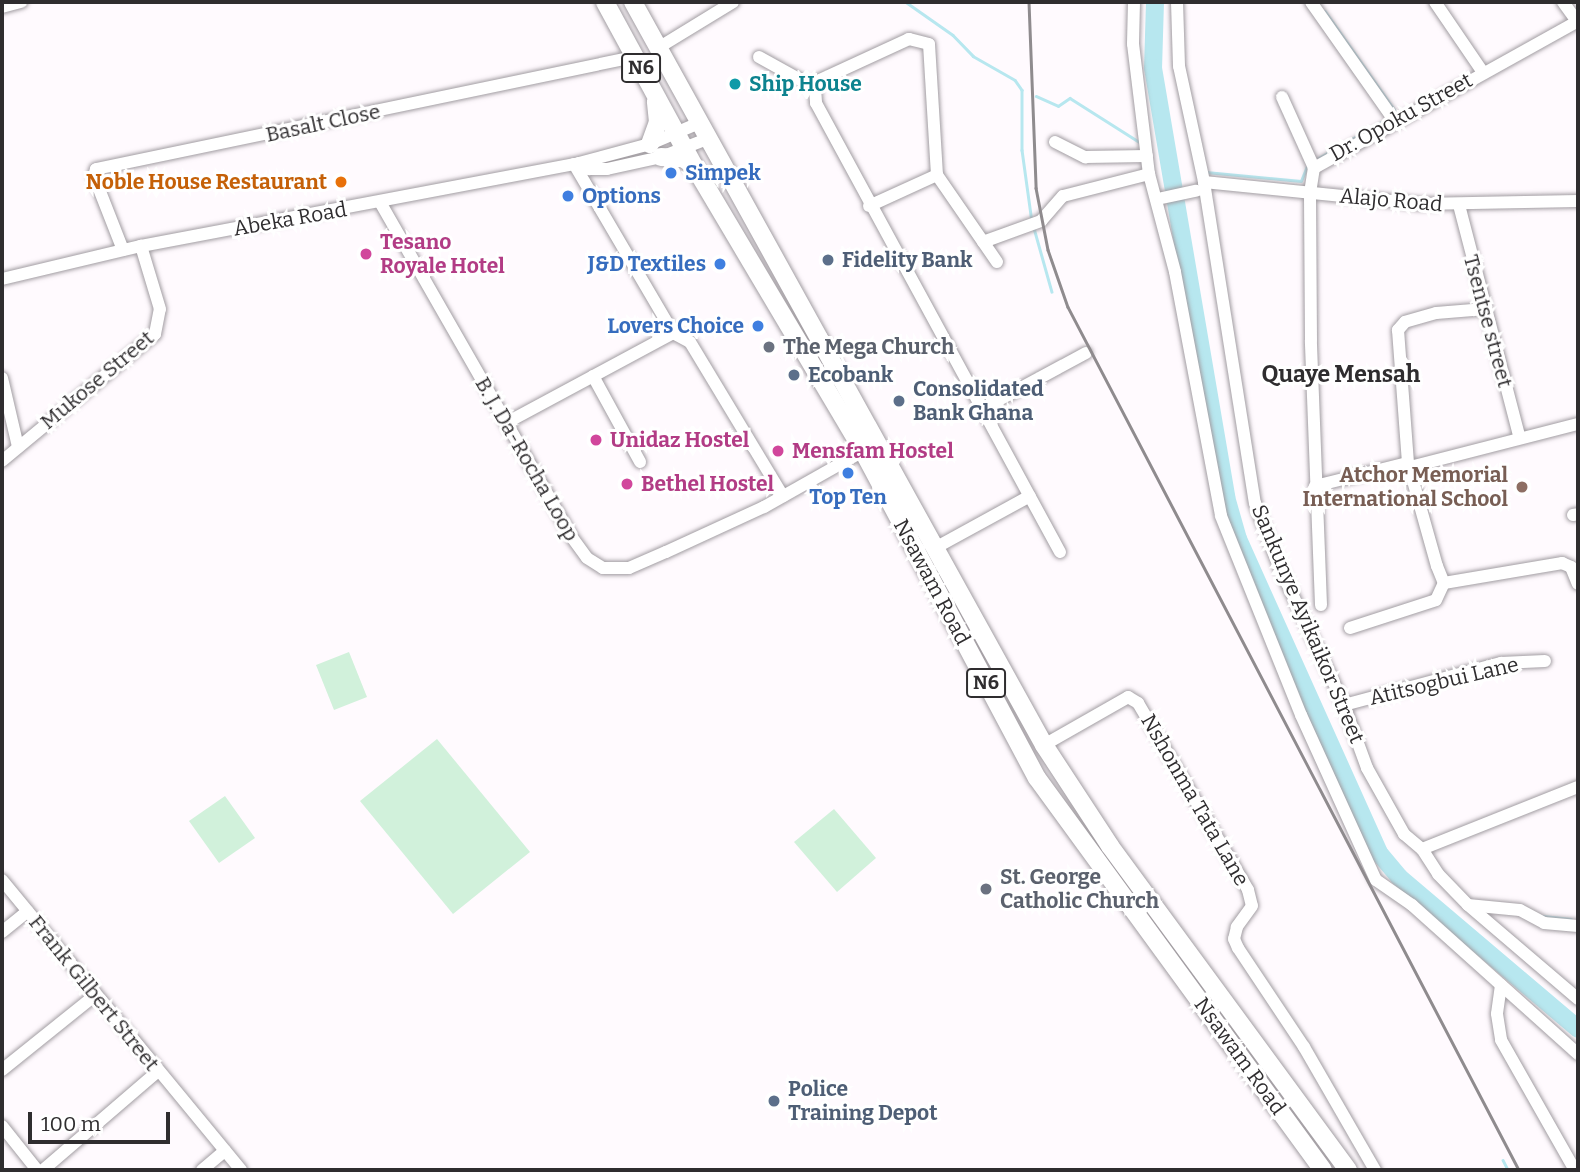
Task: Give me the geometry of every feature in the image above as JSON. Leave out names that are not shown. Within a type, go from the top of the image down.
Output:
[{"type":"highway","name":"Nsawam Road","points":[[605,2],[694,166],[863,451],[1037,778],[1323,1170]]},
{"type":"highway","name":"Nsawam Road","points":[[632,2],[1044,745],[1110,846],[1348,1170]]},
{"type":"highway","points":[[655,95],[658,122],[655,150],[683,158],[694,166]]},
{"type":"street","points":[[2,7],[21,2]]},
{"type":"street","points":[[659,48],[733,2]]},
{"type":"street","points":[[1134,2],[1133,44],[1149,174],[1175,272],[1221,516],[1339,803],[1383,888],[1412,905],[1578,1054]]},
{"type":"street","name":"Sankunye Ayikaikor Street","points":[[1177,2],[1179,66],[1255,503],[1279,566],[1344,705],[1367,768],[1404,834],[1422,849],[1438,874],[1468,905],[1578,999]]},
{"type":"street","points":[[1311,2],[1394,120]]},
{"type":"street","points":[[1435,2],[1482,71]]},
{"type":"street","points":[[1563,2],[1578,22]]},
{"type":"street","name":"Dr. Opoku Street","points":[[1321,605],[1315,486],[1310,193],[1314,168],[1482,71],[1578,22]]},
{"type":"street","points":[[814,92],[820,80],[879,51],[909,39],[929,44],[937,175],[997,262]]},
{"type":"street","name":"Basalt Close","points":[[123,250],[94,176],[96,169],[634,57]]},
{"type":"street","points":[[759,57],[814,92],[869,206],[1060,552]]},
{"type":"street","points":[[1282,97],[1314,168]]},
{"type":"street","name":"Abeka Road","points":[[2,279],[141,246],[577,164],[589,169],[607,169],[703,131]]},
{"type":"street","points":[[1055,142],[1085,157],[1147,156]]},
{"type":"street","points":[[577,164],[673,333],[690,342],[783,496]]},
{"type":"street","points":[[983,242],[1041,220],[1063,196],[1149,174]]},
{"type":"street","points":[[869,206],[937,175]]},
{"type":"street","name":"Alajo Road","points":[[1162,198],[1200,187],[1459,205],[1525,199],[1578,201]]},
{"type":"street","name":"B. J. Da-Rocha Loop","points":[[380,202],[571,536],[587,558],[603,568],[629,568],[783,496],[863,451]]},
{"type":"street","name":"Tsentse street","points":[[1459,205],[1519,436]]},
{"type":"street","name":"Mukose Street","points":[[2,461],[155,334],[160,309],[141,246]]},
{"type":"street","points":[[1350,628],[1436,600],[1444,583],[1409,465],[1398,330],[1405,322],[1436,313],[1485,309]]},
{"type":"street","points":[[506,423],[673,333]]},
{"type":"street","points":[[982,409],[1086,353]]},
{"type":"street","points":[[593,376],[640,462]]},
{"type":"street","points":[[2,387],[18,447]]},
{"type":"street","points":[[1315,486],[1578,424]]},
{"type":"street","points":[[935,548],[1030,496]]},
{"type":"street","points":[[1444,583],[1562,563],[1571,567],[1578,584]]},
{"type":"street","name":"Atitsogbui Lane","points":[[1344,705],[1501,663],[1545,661]]},
{"type":"street","name":"Nshonma Tata Lane","points":[[1044,745],[1129,697],[1138,703],[1248,890],[1252,906],[1237,927],[1234,939],[1238,948],[1304,1048],[1375,1170]]},
{"type":"street","points":[[1422,849],[1578,787]]},
{"type":"street","name":"Frank Gilbert Street","points":[[2,880],[94,996],[241,1170]]},
{"type":"street","points":[[1468,905],[1520,910],[1544,923],[1578,926]]},
{"type":"street","points":[[2,932],[28,911]]},
{"type":"street","points":[[1501,985],[1497,1014],[1501,1040],[1575,1170]]},
{"type":"street","points":[[2,1070],[94,996]]},
{"type":"street","points":[[43,1170],[157,1072]]},
{"type":"street","points":[[2,1126],[37,1170]]},
{"type":"street","points":[[202,1170],[225,1151]]},
{"type":"green space","points":[[349,652],[367,697],[334,710],[316,665]]},
{"type":"green space","points":[[437,739],[530,852],[453,914],[360,801]]},
{"type":"green space","points":[[225,796],[255,838],[219,863],[189,821]]},
{"type":"green space","points":[[834,809],[876,858],[837,892],[794,842]]},
{"type":"waterway","points":[[906,2],[953,35],[973,56],[1015,80],[1022,90],[1022,150],[1032,222]]},
{"type":"waterway","points":[[1155,2],[1153,68],[1226,497],[1238,539],[1379,853],[1399,877],[1578,1029]]},
{"type":"waterway","points":[[1325,11],[1396,112]]},
{"type":"waterway","points":[[1036,96],[1058,106],[1070,98],[1141,143]]},
{"type":"waterway","points":[[1315,160],[1387,119]]},
{"type":"waterway","points":[[1158,143],[1167,143]]},
{"type":"waterway","points":[[1206,172],[1301,181],[1307,166]]},
{"type":"waterway","points":[[1034,228],[1052,292]]},
{"type":"waterway","points":[[1543,916],[1571,919]]},
{"type":"waterway","points":[[1503,1160],[1508,1170]]},
{"type":"railway","points":[[1029,2],[1036,188],[1048,250],[1068,307],[1519,1170]]},
{"type":"place","name":"Ship House","points":[[735,84]]},
{"type":"place","name":"Simpek","points":[[671,173]]},
{"type":"place","name":"Noble House Restaurant","points":[[341,182]]},
{"type":"place","name":"Options","points":[[568,196]]},
{"type":"place","name":"Tesano Royale Hotel","points":[[366,254]]},
{"type":"place","name":"Fidelity Bank","points":[[828,260]]},
{"type":"place","name":"J&D Textiles","points":[[720,264]]},
{"type":"place","name":"Lovers Choice","points":[[758,326]]},
{"type":"place","name":"The Mega Church","points":[[769,347]]},
{"type":"place","name":"Ecobank","points":[[794,375]]},
{"type":"place","name":"Consolidated Bank Ghana","points":[[899,401]]},
{"type":"place","name":"Unidaz Hostel","points":[[596,440]]},
{"type":"place","name":"Mensfam Hostel","points":[[778,451]]},
{"type":"place","name":"Top Ten","points":[[848,473]]},
{"type":"place","name":"Bethel Hostel","points":[[627,484]]},
{"type":"place","name":"Atchor Memorial International School","points":[[1522,487]]},
{"type":"place","name":"St. George Catholic Church","points":[[986,889]]},
{"type":"place","name":"Police Training Depot","points":[[774,1101]]},
{"type":"district","name":"Quaye Mensah","points":[[1341,374]]}]
